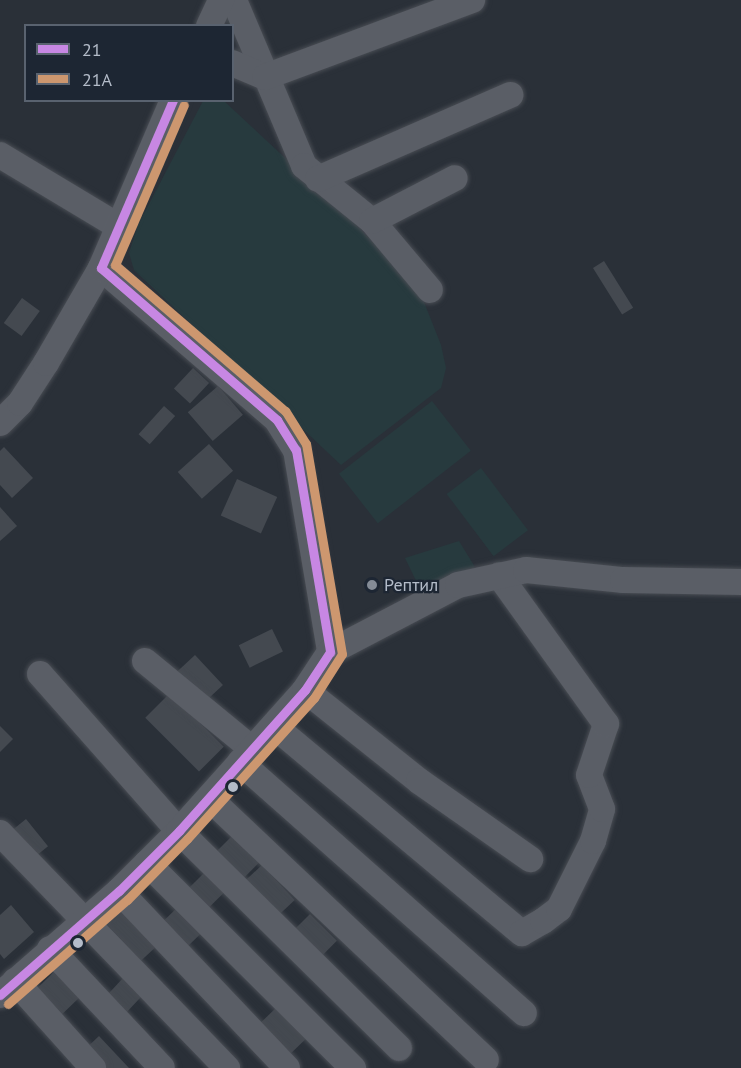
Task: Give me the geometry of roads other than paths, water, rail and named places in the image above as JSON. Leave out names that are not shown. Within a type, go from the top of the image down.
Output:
[{"type":"street","points":[[210,24],[220,0]]},
{"type":"street","points":[[234,0],[304,166],[372,221],[430,290]]},
{"type":"street","points":[[234,64],[265,77],[472,0]]},
{"type":"street","points":[[318,179],[510,95]]},
{"type":"street","points":[[0,423],[20,403],[46,363],[100,268],[172,102]]},
{"type":"street","points":[[0,155],[118,226]]},
{"type":"street","points":[[372,221],[454,178]]},
{"type":"street","points":[[100,268],[277,420],[296,450],[330,652]]},
{"type":"street","points":[[93,1068],[6,984],[119,891],[179,831],[305,690],[330,652],[458,585],[526,570],[623,580],[741,582]]},
{"type":"street","points":[[274,726],[522,933],[543,921],[559,909],[593,841],[602,809],[589,775],[606,724],[499,575]]},
{"type":"street","points":[[145,661],[524,1013]]},
{"type":"street","points":[[40,674],[179,831],[399,1048]]},
{"type":"street","points":[[305,690],[418,781],[531,859]]},
{"type":"street","points":[[209,798],[486,1060]]},
{"type":"street","points":[[0,833],[226,1068]]},
{"type":"street","points":[[147,863],[353,1068]]},
{"type":"street","points":[[119,891],[287,1068]]},
{"type":"street","points":[[50,949],[162,1068]]},
{"type":"place","name":"Рептил","points":[[372,585]]}]
